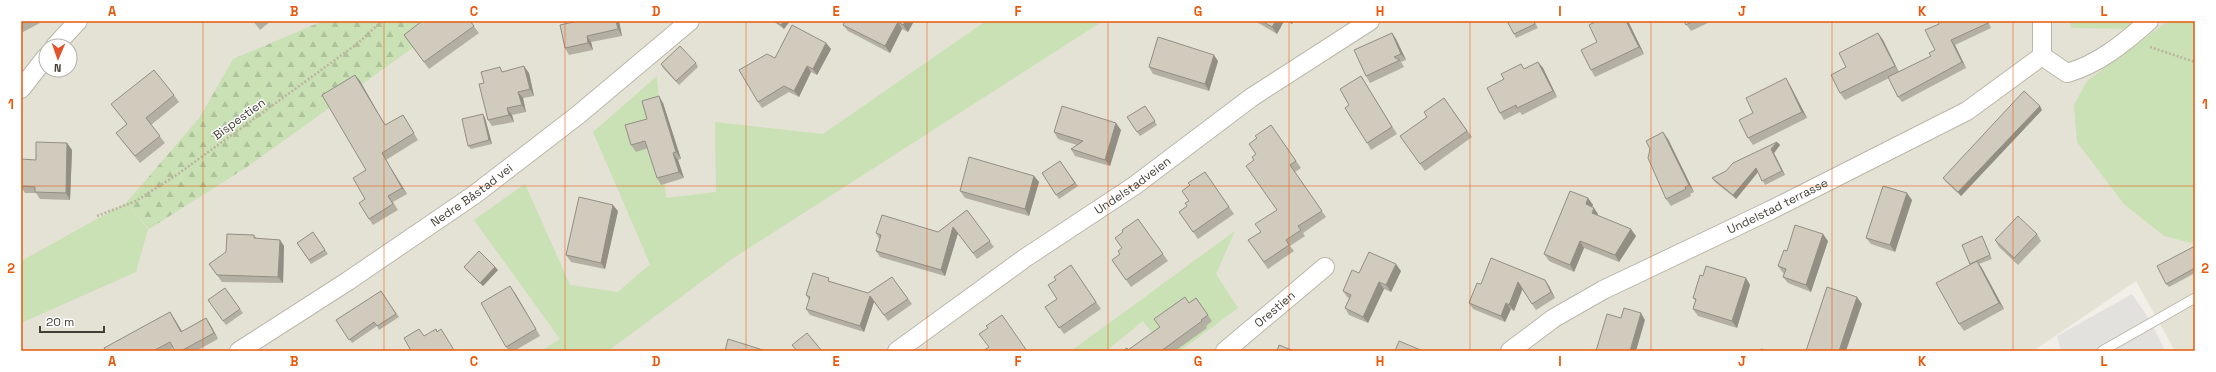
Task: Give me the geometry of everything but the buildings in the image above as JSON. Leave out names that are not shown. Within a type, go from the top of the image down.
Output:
[{"type":"street","points":[[63,38],[78,21]]},
{"type":"street","name":"Nedre Båstad vei","points":[[239,351],[348,281],[474,195],[578,115],[690,21]]},
{"type":"street","name":"Undelstadveien","points":[[897,351],[1025,258],[1134,186],[1252,97],[1370,21]]},
{"type":"street","points":[[2042,21],[2042,56],[2066,73],[2081,69],[2102,58],[2149,21]]},
{"type":"street","name":"Undelstad terrasse","points":[[1510,351],[1554,318],[1604,290],[1771,210],[1966,111],[2042,56]]},
{"type":"street","points":[[21,89],[38,67]]},
{"type":"street","name":"Orestien","points":[[1225,351],[1325,267]]},
{"type":"lane","points":[[2102,351],[2195,298]]},
{"type":"path","name":"Bispestien","points":[[97,216],[136,201],[178,174],[357,44],[382,21]]},
{"type":"path","points":[[2128,39],[2195,62]]},
{"type":"shaded area","points":[[21,21],[2195,21],[2195,351],[2175,351],[2136,281],[2033,351],[21,351]]},
{"type":"shaded area","points":[[2132,294],[2151,322],[2165,351],[2061,351],[2057,336]]},
{"type":"green space","points":[[323,21],[450,21],[247,167],[149,229],[126,203],[200,117],[233,59]]},
{"type":"green space","points":[[986,21],[1103,21],[732,259],[608,351],[541,351],[560,339],[474,220],[525,184],[570,285],[618,292],[650,264],[593,132],[657,76],[666,198],[716,192],[715,122],[823,134]]},
{"type":"green space","points":[[2070,21],[2140,21],[2132,29],[2071,28]]},
{"type":"green space","points":[[2168,21],[2195,21],[2195,241],[2191,243],[2164,236],[2124,204],[2077,142],[2074,105],[2087,81]]},
{"type":"green space","points":[[126,203],[148,229],[136,272],[21,323],[21,261]]},
{"type":"green space","points":[[1235,231],[1216,274],[1238,308],[1180,351],[1166,351],[1143,321],[1106,351],[1071,351]]}]
